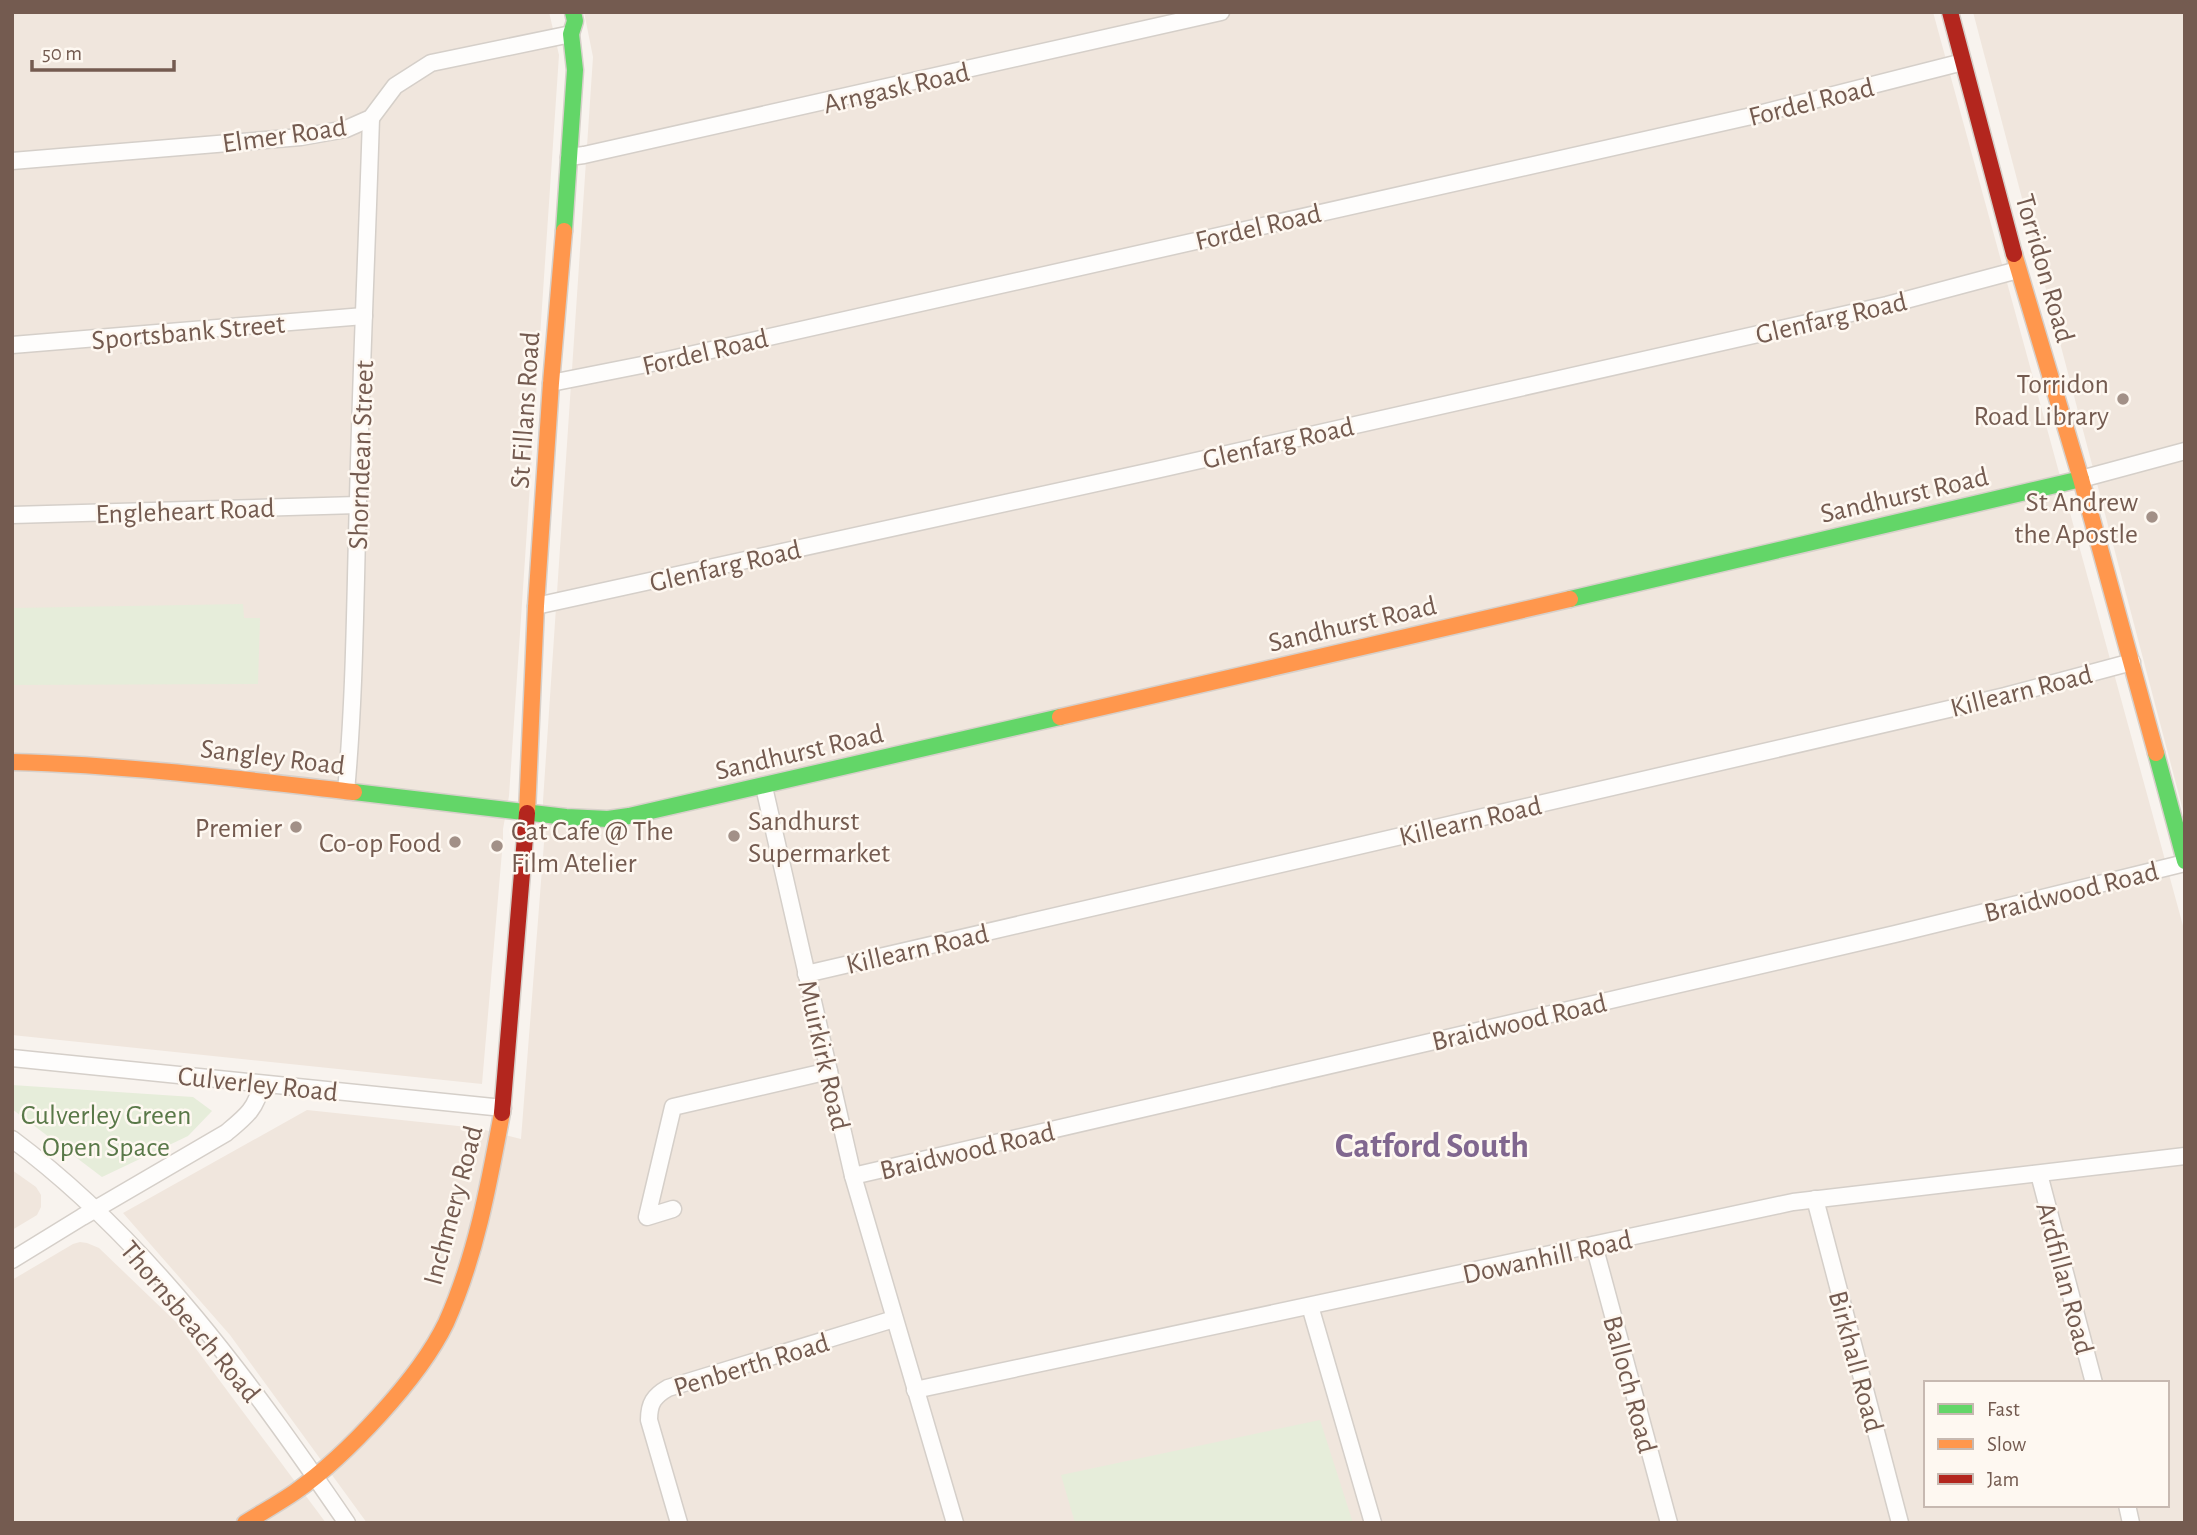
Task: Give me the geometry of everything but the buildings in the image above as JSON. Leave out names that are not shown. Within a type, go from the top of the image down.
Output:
[{"type":"street","name":"St Fillans Road","points":[[527,813],[536,606],[575,70],[571,34],[575,21],[573,12]]},
{"type":"street","name":"Arngask Road","points":[[569,157],[678,135],[1221,12]]},
{"type":"street","name":"Torridon Road","points":[[1950,12],[2018,270],[2081,479],[2185,862]]},
{"type":"street","name":"Elmer Road","points":[[12,161],[301,137],[346,129],[371,118],[395,86],[431,64],[571,34]]},
{"type":"street","name":"Fordel Road","points":[[551,383],[667,360],[1734,120],[1963,62]]},
{"type":"street","name":"Shorndean Street","points":[[346,791],[352,698],[371,118]]},
{"type":"street","name":"Glenfarg Road","points":[[536,606],[1836,317],[2018,270]]},
{"type":"street","name":"Sportsbank Street","points":[[12,345],[364,316]]},
{"type":"street","name":"Sandhurst Road","points":[[527,813],[619,818],[764,787],[2081,479],[2185,451]]},
{"type":"street","name":"Engleheart Road","points":[[12,515],[358,505]]},
{"type":"street","name":"Killearn Road","points":[[806,974],[1992,699],[2132,662]]},
{"type":"street","name":"Sangley Road","points":[[12,762],[98,765],[527,813]]},
{"type":"street","name":"Muirkirk Road","points":[[764,787],[853,1176],[954,1523]]},
{"type":"street","name":"Inchmery Road","points":[[245,1523],[296,1491],[335,1459],[415,1373],[445,1324],[467,1267],[486,1198],[503,1108],[527,813]]},
{"type":"street","name":"Braidwood Road","points":[[853,1176],[1908,931],[2185,862]]},
{"type":"street","name":"Culverley Road","points":[[12,1058],[503,1108]]},
{"type":"street","points":[[673,1209],[647,1217],[673,1107],[828,1071]]},
{"type":"street","points":[[12,1260],[226,1133],[256,1104],[261,1084]]},
{"type":"street","name":"Thornsbeach Road","points":[[12,1139],[52,1168],[183,1301],[222,1350],[347,1523]]},
{"type":"street","name":"Dowanhill Road","points":[[915,1391],[1815,1199],[2185,1156]]},
{"type":"street","name":"Ardfillan Road","points":[[2039,1174],[2093,1381]]},
{"type":"street","name":"Birkhall Road","points":[[1815,1199],[1900,1523]]},
{"type":"street","name":"Balloch Road","points":[[1594,1245],[1669,1523]]},
{"type":"street","points":[[1310,1306],[1373,1523]]},
{"type":"street","name":"Penberth Road","points":[[679,1523],[649,1420],[649,1407],[655,1396],[668,1388],[894,1319]]},
{"type":"shaded area","points":[[12,12],[549,12],[559,55],[509,796],[503,829],[482,1084],[12,1035]]},
{"type":"shaded area","points":[[584,12],[1933,12],[2185,933],[2185,1523],[367,1523],[230,1335],[123,1213],[307,1110],[477,1128],[521,1139],[544,843],[543,801],[593,57]]},
{"type":"shaded area","points":[[1973,12],[2185,12],[2185,818]]},
{"type":"shaded area","points":[[12,1170],[36,1187],[41,1195],[41,1207],[37,1215],[12,1230]]},
{"type":"shaded area","points":[[80,1242],[99,1248],[176,1322],[326,1523],[12,1523],[12,1280]]},
{"type":"green space","points":[[243,604],[244,618],[260,618],[258,684],[12,685],[12,608]]},
{"type":"green space","name":"Culverley Green Open Space","points":[[12,1085],[193,1097],[212,1111],[188,1136],[102,1177],[12,1109]]},
{"type":"green space","points":[[1320,1420],[1353,1523],[1075,1523],[1061,1475]]},
{"type":"traffic: fast","points":[[564,231],[575,70],[571,34],[575,21],[573,12]]},
{"type":"traffic: fast","points":[[1570,599],[2081,479]]},
{"type":"traffic: fast","points":[[354,792],[566,817],[608,819],[1060,717]]},
{"type":"traffic: fast","points":[[2156,753],[2185,861]]},
{"type":"traffic: slow","points":[[527,813],[536,606],[564,231]]},
{"type":"traffic: slow","points":[[2014,254],[2081,479],[2156,753]]},
{"type":"traffic: slow","points":[[1060,717],[1570,599]]},
{"type":"traffic: slow","points":[[12,762],[141,769],[354,792]]},
{"type":"traffic: slow","points":[[245,1523],[295,1492],[336,1458],[400,1392],[434,1345],[446,1323],[466,1272],[502,1113]]},
{"type":"traffic: jam","points":[[1950,12],[2014,254]]},
{"type":"traffic: jam","points":[[502,1113],[527,813]]},
{"type":"place","name":"Torridon Road Library","points":[[2123,399]]},
{"type":"place","name":"St Andrew the Apostle","points":[[2152,517]]},
{"type":"place","name":"Premier","points":[[296,827]]},
{"type":"place","name":"Sandhurst Supermarket","points":[[734,836]]},
{"type":"place","name":"Co-op Food","points":[[455,842]]},
{"type":"place","name":"Cat Cafe @ The Film Atelier","points":[[497,846]]},
{"type":"district","name":"Catford South","points":[[1432,1145]]}]
